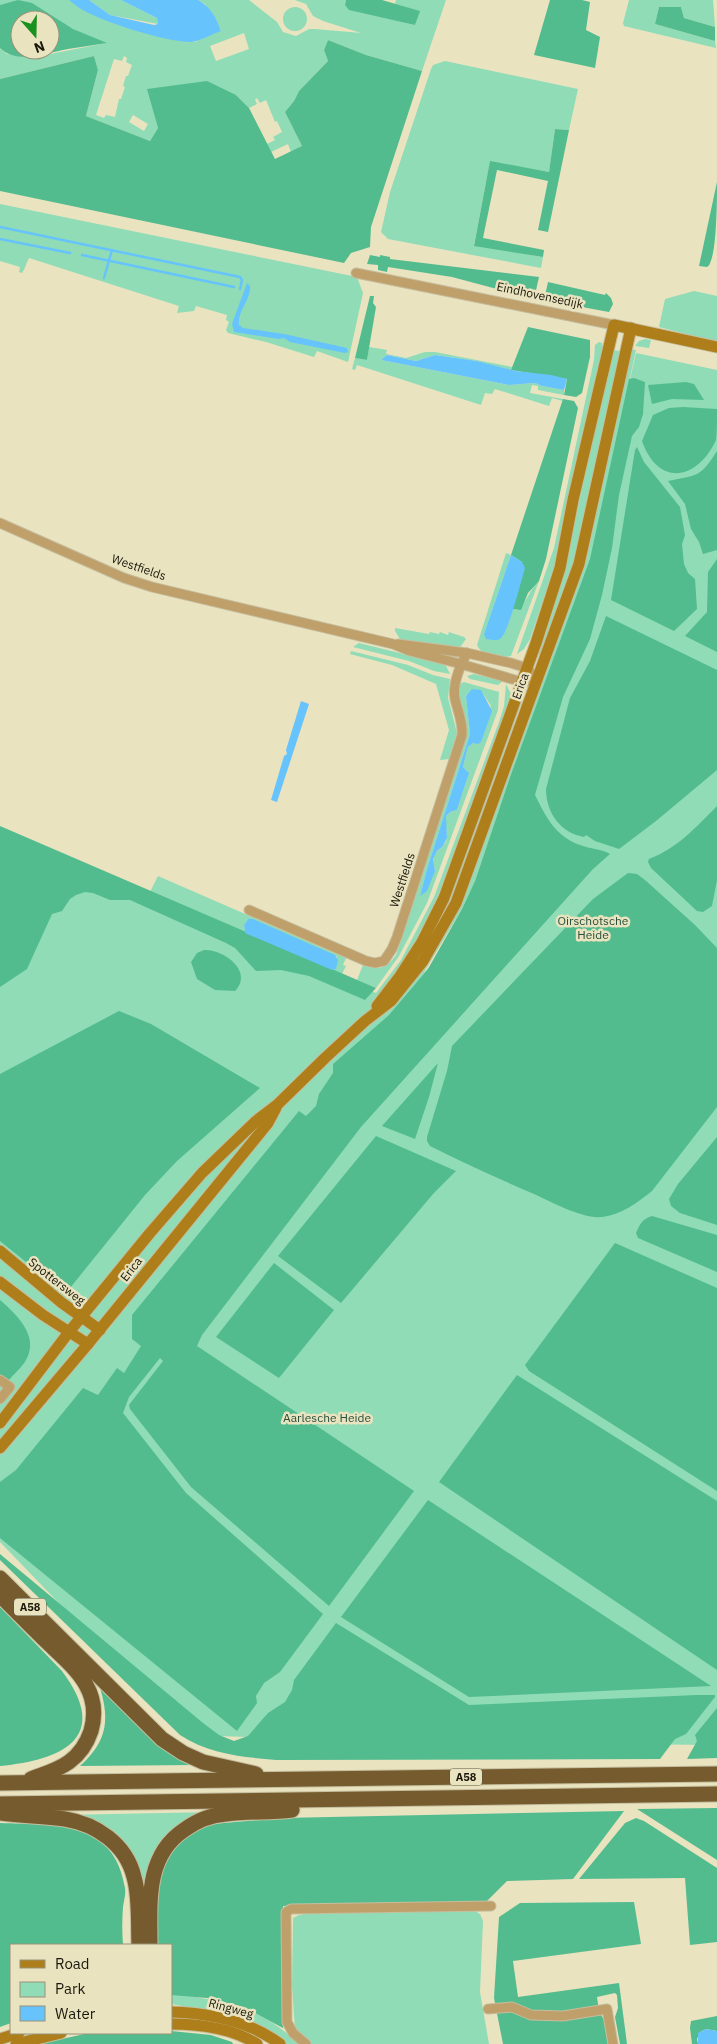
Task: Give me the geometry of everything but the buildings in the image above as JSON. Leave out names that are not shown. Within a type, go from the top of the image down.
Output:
[{"type":"highway","name":"A58","points":[[0,1578],[162,1739],[183,1753],[203,1762],[280,1780]]},
{"type":"highway","name":"A58","points":[[0,1595],[79,1672],[88,1688],[94,1710],[90,1734],[86,1743],[75,1757],[57,1769],[23,1783]]},
{"type":"highway","name":"A58","points":[[0,1783],[717,1774]]},
{"type":"highway","name":"A58","points":[[0,1804],[717,1794]]},
{"type":"highway","name":"A58","points":[[150,1944],[150,1888],[158,1859],[165,1847],[181,1831],[198,1821],[225,1814],[284,1811],[358,1800]]},
{"type":"highway","points":[[0,1812],[74,1821],[91,1826],[114,1842],[124,1854],[134,1876],[137,1895],[139,1944]]},
{"type":"street","name":"Eindhovensedijk","points":[[356,273],[717,347]]},
{"type":"street","name":"Erica","points":[[365,1021],[400,976],[436,916],[522,682],[560,568],[573,500],[614,325]]},
{"type":"street","name":"Erica","points":[[0,1423],[69,1332],[202,1173],[365,1021],[391,1001],[407,982],[443,928],[462,886],[579,564],[631,328]]},
{"type":"street","name":"Westfields","points":[[0,523],[124,578],[152,587],[393,644],[467,653],[526,668]]},
{"type":"street","name":"Westfields","points":[[393,644],[410,652],[461,664],[522,682],[537,680]]},
{"type":"street","name":"Westfields","points":[[249,910],[366,961],[384,961],[397,937],[462,735],[463,727],[455,690],[461,664],[467,653]]},
{"type":"street","points":[[526,668],[537,680]]},
{"type":"street","name":"Erica","points":[[0,1448],[100,1330],[268,1123],[278,1104]]},
{"type":"street","name":"Spottersweg","points":[[0,1251],[29,1277],[100,1330]]},
{"type":"street","points":[[0,1282],[88,1344]]},
{"type":"street","points":[[0,1380],[10,1387],[0,1399]]},
{"type":"street","points":[[306,2044],[292,2033],[287,2022],[286,1912],[291,1909],[491,1906]]},
{"type":"street","points":[[488,2009],[512,2007],[531,2015],[563,2016],[607,2009],[613,2044]]},
{"type":"street","name":"Ringweg","points":[[172,2012],[189,2012],[230,2020],[263,2033],[280,2044]]},
{"type":"street","name":"Ringweg","points":[[172,2024],[211,2027],[242,2036],[257,2044]]},
{"type":"street","points":[[0,2039],[16,2034]]},
{"type":"street","points":[[16,2044],[56,2034]]},
{"type":"green space","points":[[0,0],[69,0],[157,35],[195,42],[221,30],[205,4],[198,0],[249,0],[277,22],[283,32],[296,36],[309,29],[361,33],[313,16],[306,4],[295,0],[346,0],[345,5],[415,25],[419,11],[395,4],[396,0],[446,0],[422,71],[366,55],[328,40],[324,50],[328,61],[299,91],[285,112],[302,146],[291,152],[288,144],[271,152],[267,144],[275,140],[273,137],[282,132],[277,121],[275,122],[266,100],[260,103],[257,98],[255,100],[257,104],[249,108],[236,95],[148,90],[158,128],[150,141],[86,116],[98,70],[94,56],[0,79],[0,48],[10,54],[10,60],[60,60],[60,52],[106,43],[60,22],[60,10],[37,10],[11,4],[0,5]],"holes":[[[244,33],[249,49],[216,61],[210,46]],[[124,56],[127,58],[126,62],[132,65],[128,76],[126,76],[123,86],[125,87],[121,99],[119,99],[115,117],[106,115],[104,118],[96,115],[114,59],[122,61]],[[133,115],[148,124],[144,131],[129,122]]]},
{"type":"green space","points":[[18,0],[32,3],[43,10],[10,10],[10,54],[0,48],[0,5]]},
{"type":"green space","points":[[89,0],[121,0],[157,18],[158,24],[110,15]]},
{"type":"green space","points":[[346,0],[382,0],[420,11],[415,25],[349,10],[345,5]]},
{"type":"green space","points":[[550,0],[582,0],[590,2],[586,30],[600,37],[595,68],[534,55]]},
{"type":"green space","points":[[629,0],[713,0],[715,27],[684,18],[681,7],[659,7],[655,24],[715,41],[716,48],[624,26],[623,23]]},
{"type":"green space","points":[[295,7],[304,10],[307,19],[304,28],[295,31],[286,28],[283,19],[286,10]]},
{"type":"green space","points":[[659,7],[681,7],[684,18],[715,27],[715,41],[655,24]]},
{"type":"green space","points":[[60,21],[73,29],[107,43],[60,51]]},
{"type":"green space","points":[[328,40],[366,55],[422,71],[371,227],[370,247],[351,253],[344,263],[0,191],[0,79],[94,56],[98,70],[86,116],[150,141],[158,128],[147,89],[207,81],[236,95],[249,108],[275,159],[302,146],[285,112],[299,91],[328,61],[324,50]]},
{"type":"green space","points":[[445,61],[578,89],[569,130],[555,129],[549,172],[490,162],[474,245],[543,257],[541,268],[388,239],[381,232],[390,192],[431,69],[433,65]]},
{"type":"green space","points":[[555,129],[569,130],[548,232],[538,230],[548,181],[497,170],[483,238],[544,250],[543,257],[474,246],[490,161],[549,172]]},
{"type":"green space","points":[[717,182],[716,229],[713,254],[707,267],[699,266]]},
{"type":"green space","points":[[0,204],[357,277],[363,293],[348,362],[317,351],[314,357],[266,342],[228,333],[226,330],[229,322],[226,320],[227,315],[196,306],[194,311],[177,313],[179,306],[29,258],[22,273],[19,272],[20,267],[0,261]]},
{"type":"green space","points":[[370,255],[539,277],[534,299],[452,277],[388,267],[387,272],[378,270],[378,265],[367,264]]},
{"type":"green space","points":[[548,282],[605,295],[606,293],[611,298],[613,304],[609,312],[544,300]]},
{"type":"green space","points":[[694,291],[717,296],[717,342],[659,327],[665,299]]},
{"type":"green space","points":[[370,296],[374,296],[373,303],[376,307],[367,360],[355,358]]},
{"type":"green space","points":[[528,327],[590,340],[590,357],[582,393],[576,397],[564,395],[567,379],[511,370]]},
{"type":"green space","points":[[651,340],[649,348],[635,346],[639,341]]},
{"type":"green space","points":[[599,342],[602,343],[603,348],[555,565],[530,639],[524,649],[517,654],[554,548],[594,360],[595,345]]},
{"type":"green space","points":[[369,347],[387,350],[386,354],[406,358],[425,352],[435,352],[512,367],[511,370],[477,361],[435,355],[416,361],[387,355],[381,360],[509,385],[535,383],[564,390],[564,395],[538,390],[538,386],[532,385],[530,393],[563,399],[563,401],[552,398],[549,406],[495,389],[492,394],[485,393],[481,405],[357,365],[355,370],[352,369],[355,358],[367,360]]},
{"type":"green space","name":"Aarlesche Heide","points":[[631,349],[636,350],[614,451],[636,353],[717,370],[717,1745],[404,1742],[186,1735],[0,1542],[0,836],[376,993],[401,960],[434,897],[499,722],[504,706],[506,684],[512,696],[437,909],[432,952],[568,605]],"holes":[[[574,606],[473,892],[438,957],[423,974],[462,909],[475,881],[510,777]]]},
{"type":"green space","points":[[612,350],[620,351],[581,531],[575,568],[541,656],[535,653],[569,548]]},
{"type":"green space","points":[[634,378],[645,382],[643,414],[639,427],[632,436],[619,495],[612,548],[602,595],[590,639],[563,697],[535,795],[547,818],[564,836],[580,845],[610,854],[593,869],[361,1127],[202,1335],[197,1346],[414,1491],[329,1606],[191,1487],[130,1409],[129,1405],[163,1361],[160,1358],[129,1397],[123,1413],[186,1493],[323,1614],[280,1672],[264,1683],[256,1696],[257,1703],[237,1731],[0,1538],[0,1482],[16,1470],[83,1388],[98,1395],[117,1368],[124,1373],[141,1346],[132,1339],[132,1315],[299,1111],[306,1116],[316,1106],[319,1094],[333,1073],[333,1064],[389,1015],[428,969],[462,909],[475,881],[510,777],[590,559],[629,379]]},
{"type":"green space","points":[[686,382],[694,384],[704,400],[672,399],[652,404],[648,385]]},
{"type":"green space","points":[[563,399],[574,401],[578,408],[546,559],[539,581],[528,593],[521,610],[512,609],[522,562],[511,555]]},
{"type":"green space","points":[[669,408],[717,409],[716,440],[708,454],[699,464],[678,473],[667,472],[649,456],[642,441],[653,415]]},
{"type":"green space","points":[[637,447],[644,462],[680,507],[685,535],[682,544],[684,564],[688,573],[695,579],[697,609],[674,631],[611,600]]},
{"type":"green space","points":[[717,451],[717,550],[703,554],[699,542],[691,529],[685,504],[668,481],[686,478],[702,471]]},
{"type":"green space","points":[[506,553],[511,555],[484,634],[490,639],[495,640],[499,638],[506,628],[512,609],[518,610],[521,607],[539,581],[511,656],[502,657],[482,652],[477,645]]},
{"type":"green space","points":[[717,559],[717,652],[685,636],[707,612],[708,572]]},
{"type":"green space","points":[[606,616],[717,670],[717,770],[619,849],[595,841],[586,835],[584,837],[568,831],[552,814],[546,789],[570,698],[590,661]]},
{"type":"green space","points":[[395,628],[429,634],[430,632],[439,634],[440,632],[448,635],[449,632],[466,639],[461,646],[452,649],[400,639]]},
{"type":"green space","points":[[359,643],[440,663],[446,666],[450,674],[434,671],[409,661],[353,647]]},
{"type":"green space","points":[[351,651],[408,665],[433,675],[450,679],[448,698],[457,733],[449,759],[440,760],[449,730],[436,684],[392,665],[350,654]]},
{"type":"green space","points":[[474,674],[503,681],[498,685],[470,679],[467,676]]},
{"type":"green space","points":[[464,682],[499,692],[498,710],[427,903],[399,956],[376,988],[357,980],[363,965],[373,968],[382,967],[389,963],[396,955],[466,736],[459,696],[461,683]],"holes":[[[482,692],[491,706],[474,742],[468,747],[463,767],[468,772],[468,776],[457,810],[450,812],[446,816],[446,842],[435,854],[433,862],[435,869],[420,896],[470,734],[466,695]]]},
{"type":"green space","points":[[518,701],[522,701],[486,803],[476,843],[450,910],[422,947]]},
{"type":"green space","points":[[717,806],[717,880],[712,906],[703,912],[697,911],[651,868],[648,862],[649,859],[678,843]]},
{"type":"green space","points":[[0,826],[376,988],[365,1000],[309,976],[281,970],[256,971],[235,948],[226,943],[130,900],[110,900],[85,892],[70,899],[62,911],[52,914],[27,969],[0,987]]},
{"type":"green space","name":"Oirschotsche Heide","points":[[628,873],[637,874],[645,880],[695,925],[717,948],[717,1107],[652,1191],[622,1211],[609,1216],[594,1217],[567,1209],[456,1159],[430,1146],[427,1137],[447,1071],[452,1046],[593,899]]},
{"type":"green space","points":[[158,876],[346,958],[343,965],[346,966],[342,974],[332,970],[336,969],[337,957],[248,919],[244,925],[245,933],[150,892]]},
{"type":"green space","points":[[204,950],[220,953],[239,969],[240,983],[235,991],[215,990],[197,979],[191,962],[197,953]]},
{"type":"green space","points":[[119,1011],[151,1024],[260,1088],[177,1161],[145,1195],[70,1288],[62,1291],[0,1241],[0,1074]]},
{"type":"green space","points":[[438,1063],[415,1139],[382,1126]]},
{"type":"green space","points":[[376,1136],[456,1171],[433,1194],[341,1303],[278,1256]]},
{"type":"green space","points":[[717,1137],[717,1225],[680,1213],[671,1206],[669,1199],[678,1184]]},
{"type":"green space","points":[[652,1216],[717,1235],[717,1272],[638,1238],[636,1233],[640,1224]]},
{"type":"green space","points":[[615,1243],[717,1288],[717,1491],[529,1371],[525,1365]]},
{"type":"green space","points":[[274,1263],[334,1310],[279,1378],[216,1337]]},
{"type":"green space","points":[[0,1300],[24,1326],[30,1342],[30,1351],[26,1360],[8,1381],[0,1375]]},
{"type":"green space","points":[[517,1375],[717,1501],[717,1670],[439,1482]]},
{"type":"green space","points":[[428,1500],[711,1686],[469,1697],[341,1617]]},
{"type":"green space","points":[[0,1554],[203,1723],[219,1735],[234,1741],[248,1736],[268,1713],[285,1702],[292,1690],[294,1680],[336,1623],[469,1705],[697,1695],[715,1695],[715,1697],[686,1734],[675,1739],[660,1759],[276,1760],[226,1754],[202,1746],[180,1735],[0,1560]]},
{"type":"green space","points":[[0,1607],[62,1671],[76,1694],[82,1713],[81,1729],[73,1741],[60,1751],[23,1763],[0,1766]]},
{"type":"green space","points":[[98,1682],[195,1765],[80,1766],[97,1747],[102,1737],[105,1717]]},
{"type":"green space","points":[[717,1708],[717,1758],[687,1759],[697,1741],[695,1735]]},
{"type":"green space","points":[[717,1808],[717,1860],[637,1809]]},
{"type":"green space","points":[[624,1811],[573,1879],[507,1881],[486,1902],[283,1906],[283,2028],[244,2007],[207,1998],[172,1995],[172,1944],[157,1944],[157,1888],[162,1867],[176,1845],[199,1828],[212,1824],[282,1818]]},
{"type":"green space","points":[[213,1812],[147,1900],[133,1862],[62,1815]]},
{"type":"green space","points":[[636,1818],[644,1821],[717,1868],[717,1942],[690,1945],[685,1878],[579,1879],[625,1823]]},
{"type":"green space","points":[[0,1823],[41,1824],[79,1830],[95,1838],[108,1849],[119,1865],[125,1888],[122,1917],[123,1944],[10,1944],[10,2023],[0,2027]]},
{"type":"green space","points":[[634,1902],[641,1944],[513,1961],[518,1997],[619,1983],[627,2044],[620,2044],[615,2017],[618,2008],[617,1995],[615,1993],[597,1997],[599,2011],[604,2020],[608,2044],[503,2044],[494,1998],[499,1917],[520,1903]]},
{"type":"green space","points":[[473,1910],[480,1914],[483,1921],[480,1992],[489,2044],[309,2044],[295,2029],[292,1986],[293,1918],[309,1913]]},
{"type":"green space","points":[[172,1995],[226,2003],[241,2008],[270,2022],[299,2044],[286,2044],[265,2028],[237,2016],[172,2004]]},
{"type":"green space","points":[[717,2016],[717,2031],[706,2029],[700,2032],[697,2039],[698,2044],[692,2044],[691,2021]]},
{"type":"green space","points":[[172,2031],[211,2035],[233,2044],[39,2044],[84,2034],[172,2034]]},
{"type":"water","points":[[69,0],[89,0],[110,15],[154,25],[158,24],[157,18],[121,0],[198,0],[213,13],[221,31],[192,42],[167,39],[101,19]]},
{"type":"water","points":[[247,283],[250,286],[250,291],[239,320],[239,325],[243,328],[284,334],[347,348],[348,352],[290,342],[284,338],[279,339],[234,332],[232,324]]},
{"type":"water","points":[[387,355],[416,361],[435,355],[477,361],[516,371],[567,379],[564,390],[535,383],[509,385],[381,360]]},
{"type":"water","points":[[511,555],[522,562],[525,568],[508,626],[501,638],[496,640],[486,639],[484,634]]},
{"type":"water","points":[[472,689],[481,690],[492,711],[481,742],[478,744],[473,743],[468,747],[463,767],[469,773],[457,810],[450,812],[446,816],[447,838],[433,859],[435,871],[427,891],[420,896],[470,734],[466,696]]},
{"type":"water","points":[[301,701],[309,704],[277,802],[271,800],[284,756],[287,754],[286,750]]},
{"type":"water","points":[[248,919],[253,919],[335,955],[338,960],[336,969],[332,970],[245,933],[244,925]]},
{"type":"water","points":[[706,2029],[717,2031],[717,2044],[698,2044],[698,2033]]},
{"type":"waterway","points":[[0,227],[240,277],[242,280],[240,289]]},
{"type":"waterway","points":[[0,239],[70,253]]},
{"type":"waterway","points":[[104,278],[112,250]]},
{"type":"waterway","points":[[82,255],[234,287]]}]
